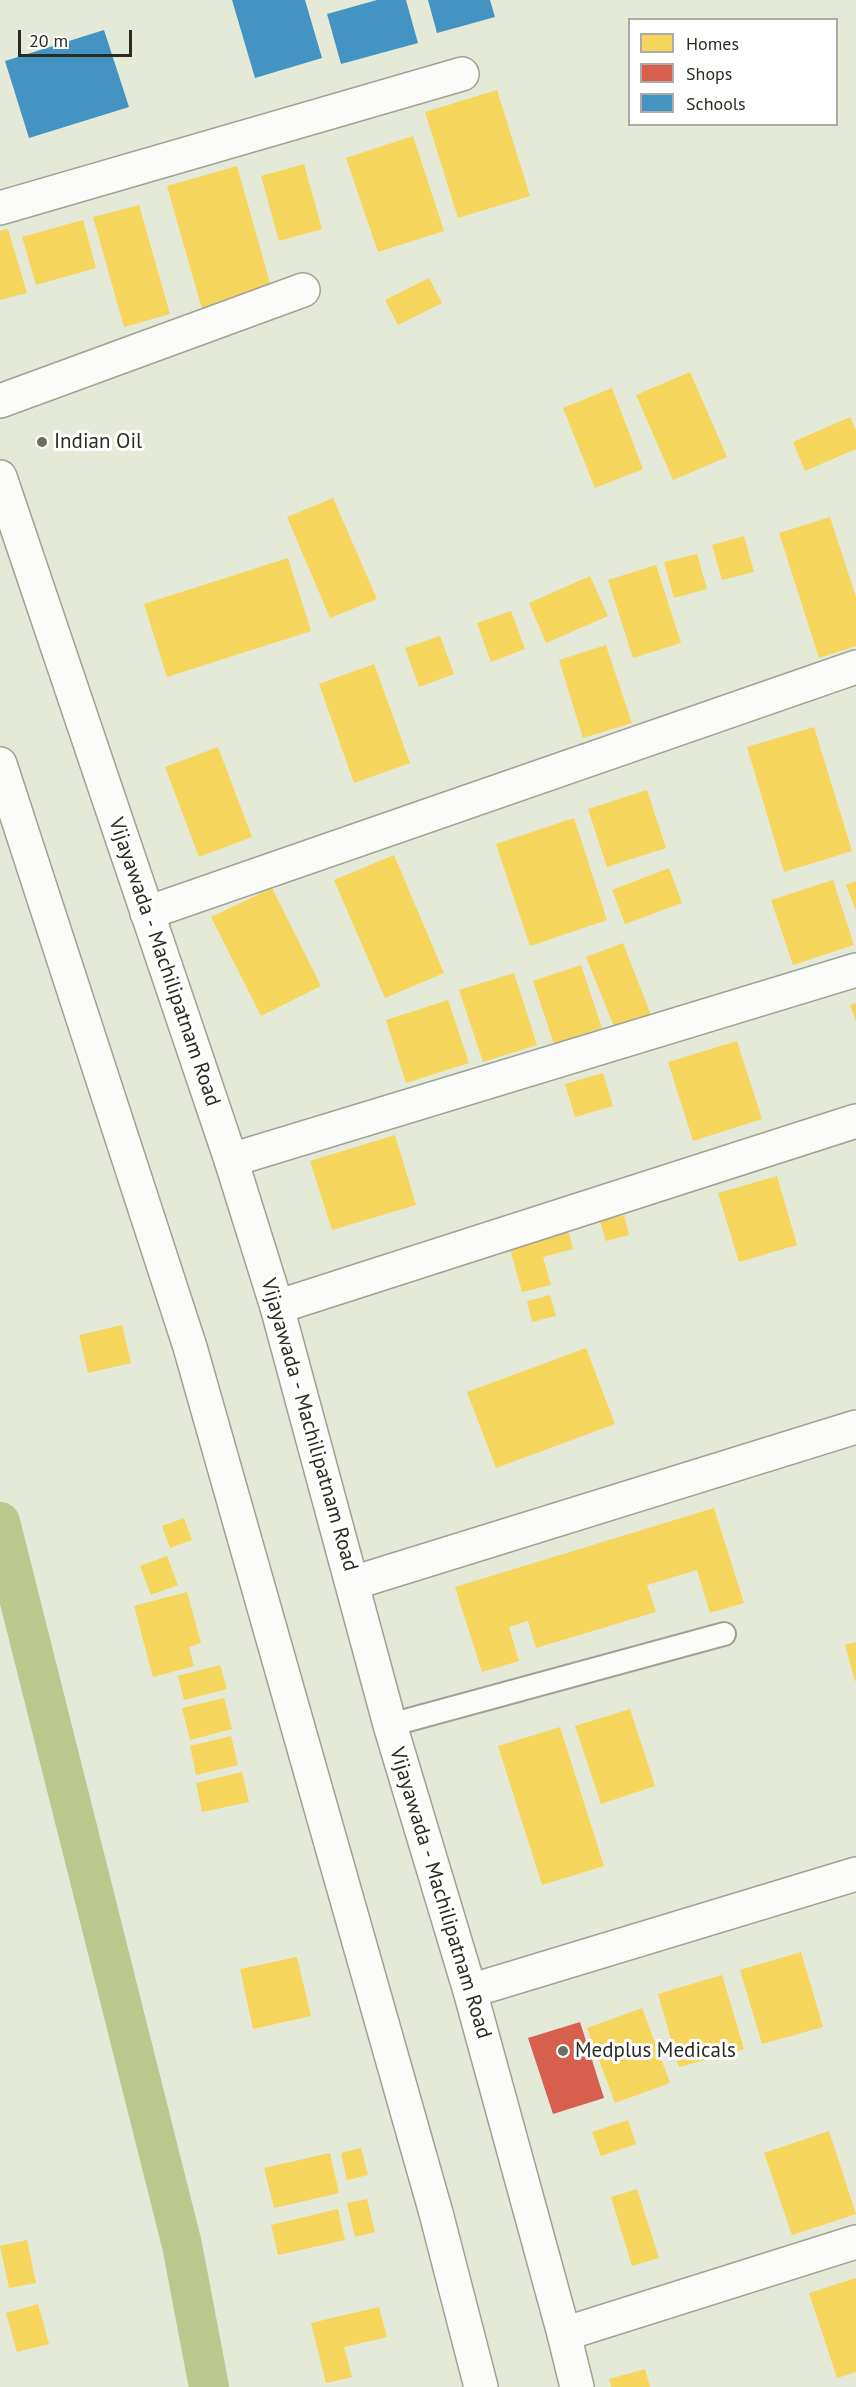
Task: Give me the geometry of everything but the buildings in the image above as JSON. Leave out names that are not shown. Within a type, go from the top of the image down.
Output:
[{"type":"main road","points":[[0,208],[462,74]]},
{"type":"main road","points":[[0,401],[303,290]]},
{"type":"main road","name":"Vijayawada - Machilipatnam Road","points":[[0,477],[231,1160],[277,1307],[390,1725],[470,1991],[577,2387]]},
{"type":"main road","points":[[147,913],[856,667]]},
{"type":"main road","points":[[0,764],[190,1347],[432,2201],[481,2387]]},
{"type":"main road","points":[[231,1160],[856,970]]},
{"type":"main road","points":[[277,1307],[856,1121]]},
{"type":"main road","points":[[353,1583],[856,1427]]},
{"type":"main road","points":[[470,1991],[856,1874]]},
{"type":"main road","points":[[564,2334],[856,2242]]},
{"type":"lane","points":[[390,1725],[724,1634]]},
{"type":"waterway","points":[[0,1522],[182,2245],[209,2387]]},
{"type":"place","name":"Indian Oil","points":[[42,442]]},
{"type":"place","name":"Medplus Medicals","points":[[563,2051]]}]
